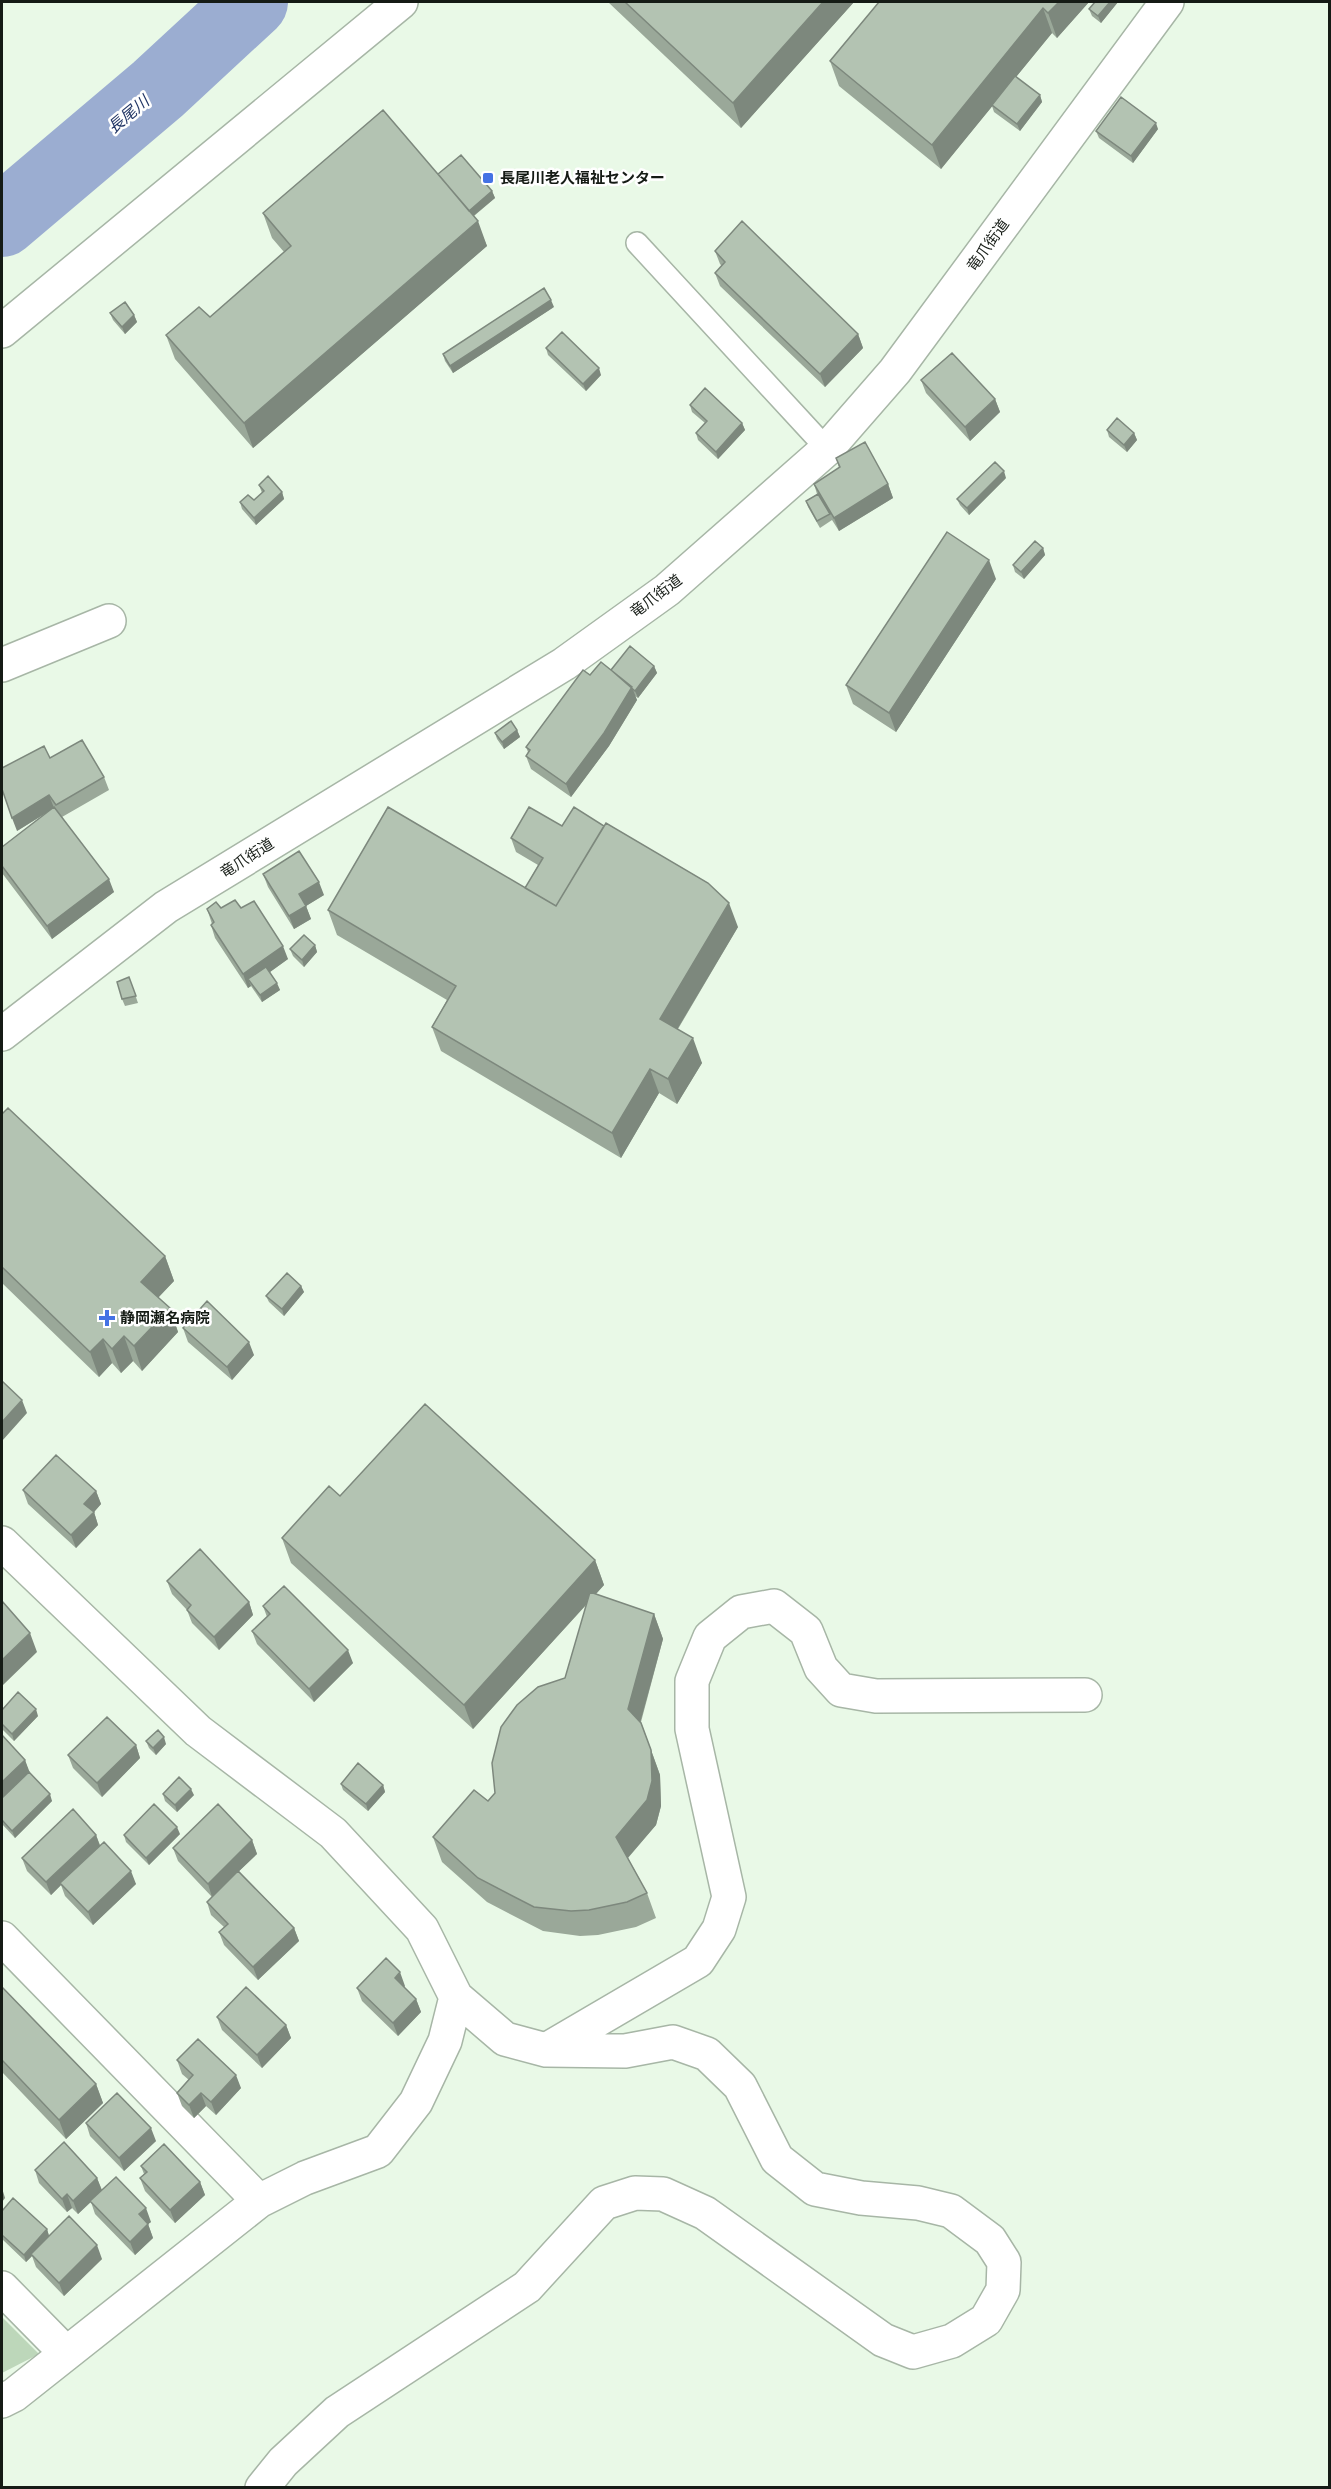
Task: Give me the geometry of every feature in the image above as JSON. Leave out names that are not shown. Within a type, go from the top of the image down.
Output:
[{"type":"street","points":[[2,331],[401,2]]},
{"type":"street","name":"竜爪街道","points":[[2,1034],[166,907],[564,664],[667,590],[827,449],[895,371],[1167,2]]},
{"type":"street","points":[[2,665],[109,621]]},
{"type":"street","points":[[2,1543],[198,1731],[333,1833],[422,1929],[456,1997],[505,2039],[546,2050],[625,2051],[673,2042],[707,2054],[741,2086],[777,2159],[815,2189],[861,2198],[918,2203],[951,2211],[990,2240],[1004,2262],[1003,2290],[986,2320],[952,2341],[913,2352],[883,2340],[705,2213],[663,2194],[635,2193],[604,2203],[527,2287],[337,2412],[283,2462],[262,2487]]},
{"type":"street","points":[[546,2050],[698,1961],[719,1929],[729,1897],[692,1729],[692,1681],[710,1637],[741,1612],[774,1606],[806,1631],[821,1668],[841,1690],[876,1696],[1085,1695]]},
{"type":"street","points":[[2,1938],[259,2200]]},
{"type":"street","points":[[2,2401],[14,2395],[65,2352],[259,2200],[305,2178],[378,2151],[416,2102],[445,2041],[456,1997]]},
{"type":"street","points":[[2,2288],[65,2352]]},
{"type":"lane","points":[[637,243],[827,449]]},
{"type":"green space","points":[[2,2317],[39,2354],[2,2373]]},
{"type":"building","points":[[625,2],[823,2],[733,103]]},
{"type":"building","points":[[879,2],[1059,2],[1048,13],[1043,8],[932,145],[830,61]]},
{"type":"building","points":[[1095,2],[1110,2],[1098,16],[1089,9]]},
{"type":"building","points":[[1015,76],[1040,95],[1017,124],[992,105]]},
{"type":"building","points":[[1121,97],[1156,123],[1131,156],[1096,131]]},
{"type":"building","points":[[383,110],[478,221],[244,423],[166,335],[199,307],[210,317],[291,246],[263,213]]},
{"type":"building","points":[[461,155],[492,191],[469,211],[438,174]]},
{"type":"building","points":[[742,221],[858,334],[820,374],[715,273],[725,262],[715,251]]},
{"type":"building","points":[[544,288],[551,300],[450,366],[443,354]]},
{"type":"building","points":[[125,302],[134,315],[122,327],[110,313]]},
{"type":"building","points":[[562,332],[599,368],[583,384],[546,348]]},
{"type":"building","points":[[952,353],[995,399],[965,427],[921,380]]},
{"type":"building","points":[[705,388],[742,423],[716,452],[696,433],[707,421],[690,405]]},
{"type":"building","points":[[1117,418],[1134,433],[1124,445],[1107,430]]},
{"type":"building","points":[[865,442],[888,484],[834,518],[814,484],[840,467],[836,458]]},
{"type":"building","points":[[995,462],[1004,471],[967,508],[957,499]]},
{"type":"building","points":[[268,476],[282,492],[254,518],[240,502],[248,495],[254,500],[264,491],[259,485]]},
{"type":"building","points":[[818,494],[830,514],[817,521],[806,501]]},
{"type":"building","points":[[947,532],[989,560],[889,713],[846,685]]},
{"type":"building","points":[[1035,541],[1043,548],[1021,572],[1013,565]]},
{"type":"building","points":[[630,646],[654,666],[635,691],[611,670]]},
{"type":"building","points":[[601,662],[632,687],[604,733],[566,784],[526,756],[530,750],[526,747],[583,670],[590,675]]},
{"type":"building","points":[[511,721],[517,730],[502,742],[495,733]]},
{"type":"building","points":[[82,740],[104,777],[56,805],[49,795],[12,818],[2,789],[2,768],[44,746],[50,758]]},
{"type":"building","points":[[54,807],[109,879],[47,926],[2,866],[2,847]]},
{"type":"building","points":[[388,807],[556,906],[606,823],[708,883],[729,903],[660,1019],[693,1038],[668,1079],[650,1069],[612,1133],[432,1027],[456,986],[328,910]]},
{"type":"building","points":[[529,807],[562,826],[574,807],[604,826],[556,906],[525,888],[543,858],[511,838]]},
{"type":"building","points":[[299,851],[319,882],[299,894],[306,906],[289,916],[263,874]]},
{"type":"building","points":[[235,900],[241,908],[254,901],[283,946],[243,974],[211,925],[214,922],[207,909],[216,902],[221,908]]},
{"type":"building","points":[[304,935],[315,945],[302,960],[290,949]]},
{"type":"building","points":[[266,967],[277,983],[260,995],[248,979]]},
{"type":"building","points":[[129,977],[136,996],[122,999],[117,982]]},
{"type":"building","points":[[8,1108],[165,1256],[141,1282],[170,1308],[134,1346],[124,1336],[112,1349],[103,1339],[90,1352],[2,1267],[2,1114]]},
{"type":"building","points":[[287,1273],[301,1286],[282,1309],[266,1296]]},
{"type":"building","points":[[207,1301],[249,1342],[227,1367],[183,1328]]},
{"type":"building","points":[[2,1381],[22,1400],[2,1422]]},
{"type":"building","points":[[425,1404],[595,1560],[464,1705],[282,1538],[329,1486],[340,1496]]},
{"type":"building","points":[[56,1455],[96,1491],[84,1504],[94,1512],[71,1535],[23,1490]]},
{"type":"building","points":[[200,1549],[249,1602],[214,1637],[187,1610],[191,1605],[167,1581]]},
{"type":"building","points":[[284,1586],[348,1650],[309,1689],[252,1631],[270,1614],[263,1606]]},
{"type":"building","points":[[590,1592],[654,1614],[628,1709],[641,1723],[651,1750],[652,1781],[647,1800],[616,1837],[647,1893],[627,1902],[589,1910],[571,1911],[534,1907],[478,1878],[433,1837],[474,1790],[488,1801],[495,1793],[492,1763],[501,1727],[517,1705],[538,1687],[565,1678]]},
{"type":"building","points":[[2,1601],[30,1633],[2,1660]]},
{"type":"building","points":[[18,1692],[36,1709],[12,1734],[2,1724],[2,1710]]},
{"type":"building","points":[[107,1717],[136,1745],[97,1783],[68,1755]]},
{"type":"building","points":[[158,1730],[164,1737],[153,1748],[146,1741]]},
{"type":"building","points":[[2,1735],[25,1760],[2,1782]]},
{"type":"building","points":[[358,1763],[383,1785],[366,1804],[341,1784]]},
{"type":"building","points":[[29,1772],[50,1794],[12,1831],[2,1820],[2,1798]]},
{"type":"building","points":[[179,1777],[191,1789],[175,1805],[163,1794]]},
{"type":"building","points":[[154,1804],[177,1827],[146,1858],[124,1835]]},
{"type":"building","points":[[218,1804],[252,1840],[208,1884],[173,1848]]},
{"type":"building","points":[[73,1809],[96,1835],[46,1882],[22,1858]]},
{"type":"building","points":[[104,1842],[131,1871],[88,1912],[60,1883]]},
{"type":"building","points":[[238,1871],[294,1928],[253,1967],[219,1932],[228,1924],[207,1902]]},
{"type":"building","points":[[386,1958],[400,1972],[395,1978],[416,1999],[393,2023],[357,1988]]},
{"type":"building","points":[[2,1987],[96,2084],[59,2120],[2,2060]]},
{"type":"building","points":[[246,1987],[286,2025],[257,2055],[217,2017]]},
{"type":"building","points":[[198,2039],[236,2075],[211,2102],[201,2093],[189,2105],[177,2093],[193,2075],[177,2060]]},
{"type":"building","points":[[117,2093],[151,2128],[119,2158],[86,2123]]},
{"type":"building","points":[[64,2142],[97,2178],[73,2201],[67,2194],[62,2199],[35,2170]]},
{"type":"building","points":[[164,2144],[200,2182],[170,2210],[140,2178],[147,2172],[141,2166]]},
{"type":"building","points":[[116,2177],[146,2208],[139,2214],[148,2224],[130,2242],[90,2201]]},
{"type":"building","points":[[13,2198],[47,2229],[24,2255],[2,2235],[2,2211]]},
{"type":"building","points":[[69,2216],[97,2245],[59,2283],[31,2254]]},
{"type":"waterway","name":"長尾川","points":[[2,221],[158,89],[252,2]]},
{"type":"place","name":"長尾川老人福祉センター","points":[[488,178]]},
{"type":"place","name":"静岡瀬名病院","points":[[107,1318]]}]
